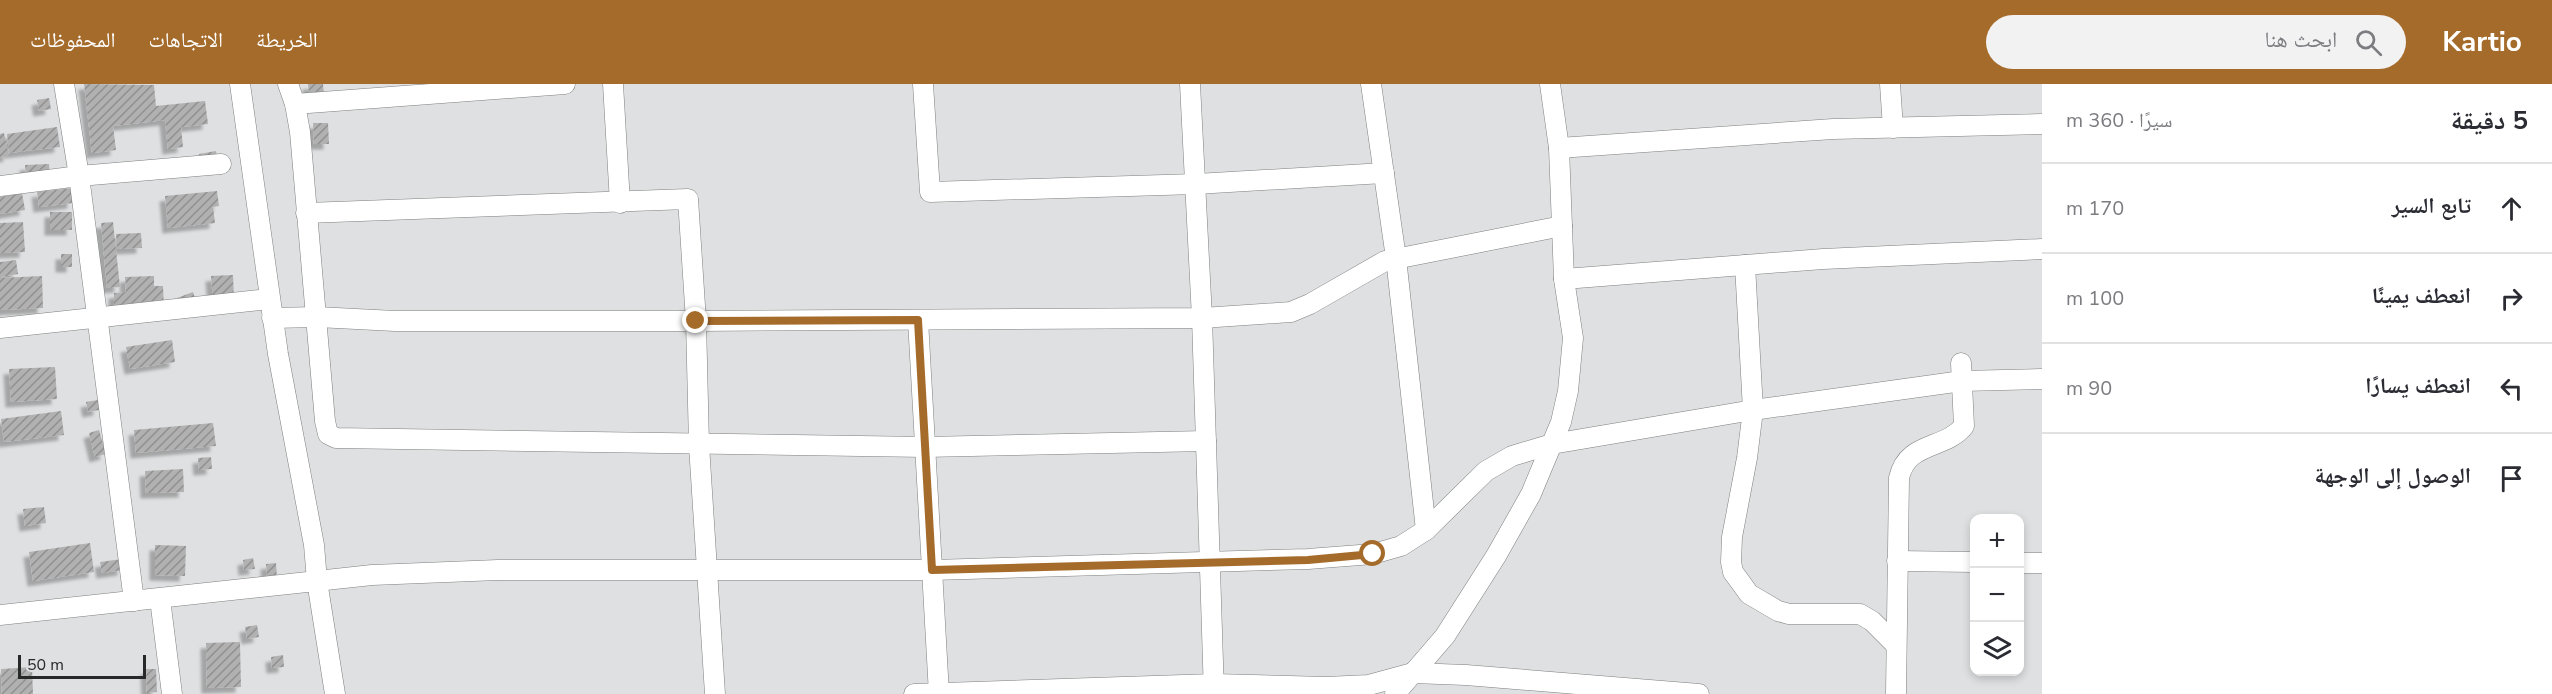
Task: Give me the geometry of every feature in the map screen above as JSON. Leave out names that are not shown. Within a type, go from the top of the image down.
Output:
[{"type":"street","points":[[64,84],[79,176],[95,317],[134,601]]},
{"type":"street","points":[[288,84],[295,104],[300,132],[325,421],[328,434],[336,438],[925,447],[1206,441]]},
{"type":"street","points":[[295,104],[565,84]]},
{"type":"street","points":[[614,84],[620,203]]},
{"type":"street","points":[[922,84],[930,192],[1197,184],[1384,173]]},
{"type":"street","points":[[1190,84],[1197,184],[1214,689]]},
{"type":"street","points":[[1371,84],[1396,258],[1426,530]]},
{"type":"street","points":[[1395,694],[1445,636],[1496,556],[1531,494],[1552,444],[1568,391],[1573,338],[1564,279],[1559,148],[1550,84]]},
{"type":"street","points":[[1890,84],[1893,128]]},
{"type":"street","points":[[246,85],[271,309],[314,545],[317,581],[335,694]]},
{"type":"street","points":[[1559,148],[1833,129],[2042,123]]},
{"type":"street","points":[[0,186],[79,176],[221,164]]},
{"type":"street","points":[[306,213],[688,199],[696,321],[699,445],[715,694]]},
{"type":"street","points":[[0,328],[95,317],[271,309],[317,317],[395,321],[1202,318],[1291,312],[1310,304],[1372,267],[1396,258],[1562,226]]},
{"type":"street","points":[[1564,279],[1745,265],[2042,249]]},
{"type":"street","points":[[1745,265],[1753,410],[1731,552],[1733,572],[1749,594],[1778,610],[1789,614],[1860,614],[1872,621],[1895,644]]},
{"type":"street","points":[[918,320],[939,693]]},
{"type":"street","points":[[1896,694],[1895,644],[1901,466],[1913,454],[1963,429],[1965,424],[1961,372]]},
{"type":"street","points":[[0,615],[372,575],[498,570],[706,568],[932,570],[1308,560],[1373,554],[1401,546],[1426,530],[1486,471],[1512,456],[1552,444],[1961,372],[2042,379]]},
{"type":"street","points":[[1897,561],[1970,562]]},
{"type":"street","points":[[2024,563],[2042,563]]},
{"type":"street","points":[[160,599],[172,694]]},
{"type":"street","points":[[914,694],[1370,685],[1413,673],[1486,685],[1699,694]]},
{"type":"building","points":[[84,84],[154,85],[156,106],[205,101],[208,124],[181,127],[183,147],[168,149],[165,120],[113,126],[116,150],[92,153]]},
{"type":"building","points":[[308,84],[323,84],[324,95],[309,96]]},
{"type":"building","points":[[49,98],[51,109],[39,111],[37,100]]},
{"type":"building","points":[[313,123],[328,123],[329,144],[314,144]]},
{"type":"building","points":[[57,127],[60,147],[9,153],[7,134]]},
{"type":"building","points":[[4,133],[9,156],[0,158],[0,134]]},
{"type":"building","points":[[216,151],[218,161],[201,164],[199,154]]},
{"type":"building","points":[[49,164],[50,177],[26,179],[25,165]]},
{"type":"building","points":[[72,188],[73,203],[39,207],[37,192]]},
{"type":"building","points":[[217,191],[219,206],[213,207],[215,223],[168,228],[165,196]]},
{"type":"building","points":[[22,193],[25,210],[0,214],[0,197]]},
{"type":"building","points":[[50,212],[72,212],[72,230],[50,230]]},
{"type":"building","points":[[23,222],[25,252],[0,253],[0,223]]},
{"type":"building","points":[[113,222],[120,287],[107,288],[101,223]]},
{"type":"building","points":[[141,233],[142,248],[117,249],[116,234]]},
{"type":"building","points":[[61,254],[72,254],[72,267],[61,267]]},
{"type":"building","points":[[16,260],[18,274],[0,277],[0,262]]},
{"type":"building","points":[[233,275],[234,300],[213,301],[211,276]]},
{"type":"building","points":[[42,276],[43,308],[0,310],[0,278]]},
{"type":"building","points":[[154,276],[154,286],[163,286],[164,309],[114,312],[114,293],[126,292],[125,277]]},
{"type":"building","points":[[193,292],[196,301],[181,307],[177,298]]},
{"type":"building","points":[[172,340],[175,362],[130,369],[126,347]]},
{"type":"building","points":[[55,367],[57,399],[11,402],[9,369]]},
{"type":"building","points":[[98,400],[99,410],[88,412],[86,402]]},
{"type":"building","points":[[61,411],[64,435],[4,442],[1,419]]},
{"type":"building","points":[[213,423],[216,446],[136,453],[134,430]]},
{"type":"building","points":[[99,430],[106,454],[95,457],[89,433]]},
{"type":"building","points":[[211,457],[212,469],[199,470],[198,458]]},
{"type":"building","points":[[183,469],[184,492],[146,493],[145,471]]},
{"type":"building","points":[[44,507],[46,523],[25,526],[23,509]]},
{"type":"building","points":[[90,543],[94,572],[33,581],[29,552]]},
{"type":"building","points":[[155,545],[186,546],[185,576],[155,575]]},
{"type":"building","points":[[253,558],[255,569],[244,570],[243,560]]},
{"type":"building","points":[[122,559],[123,570],[102,573],[100,562]]},
{"type":"building","points":[[276,563],[277,579],[267,579],[266,564]]},
{"type":"building","points":[[257,625],[259,637],[247,639],[245,627]]},
{"type":"building","points":[[240,642],[241,687],[207,688],[206,643]]},
{"type":"building","points":[[283,655],[284,667],[272,668],[271,657]]},
{"type":"building","points":[[32,667],[33,694],[2,694],[1,669]]},
{"type":"building","points":[[146,669],[156,669],[157,692],[147,693]]},
{"type":"route","points":[[696,321],[918,320],[932,570],[1308,560],[1373,554]]}]
